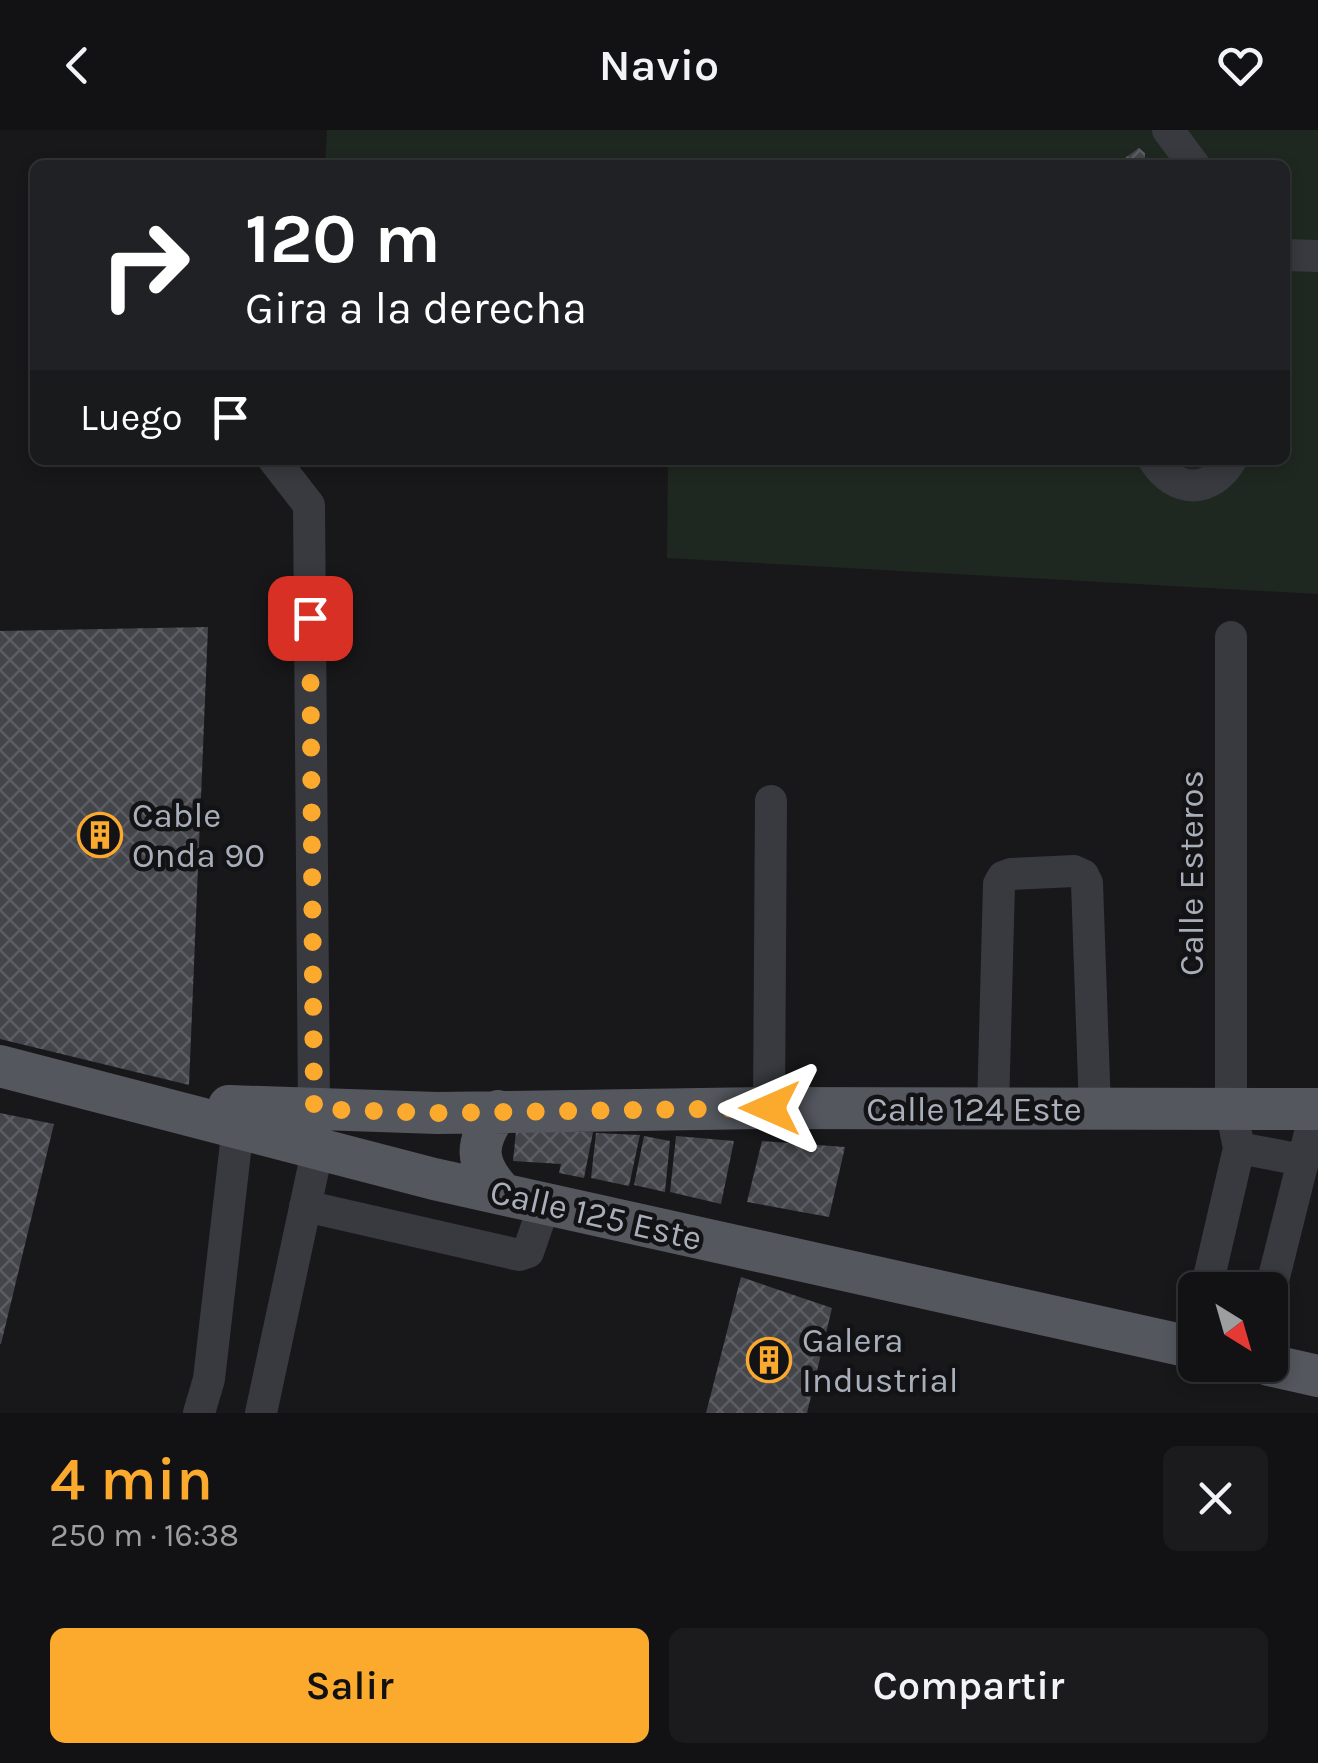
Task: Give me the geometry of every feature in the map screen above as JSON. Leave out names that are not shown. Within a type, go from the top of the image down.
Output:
[{"type":"main road","name":"Calle 125 Este","points":[[0,1066],[238,1126],[316,1128],[434,1178],[1178,1341]]},
{"type":"main road","name":"Calle 124 Este","points":[[150,1103],[316,1128],[437,1113],[770,1108],[1095,1109],[1235,1128],[1317,1109]]},
{"type":"main road","points":[[498,1111],[484,1130],[479,1154],[486,1176],[503,1194]]},
{"type":"main road","points":[[434,1178],[446,1146],[437,1113]]},
{"type":"main road","points":[[1288,1369],[1318,1376]]},
{"type":"street","points":[[1168,130],[1190,160]]},
{"type":"street","points":[[1290,255],[1318,256]]},
{"type":"street","points":[[261,1413],[305,1206],[316,1128],[309,505],[278,465]]},
{"type":"street","points":[[1158,465],[1184,486],[1202,485],[1222,474],[1228,465]]},
{"type":"street","name":"Calle Esteros","points":[[1213,1272],[1235,1128],[1232,637]]},
{"type":"street","points":[[770,1108],[771,802]]},
{"type":"street","points":[[994,1109],[998,884],[1010,874],[1074,871],[1084,875],[1087,883],[1095,1109]]},
{"type":"street","points":[[1275,1272],[1317,1109]]},
{"type":"street","points":[[199,1413],[209,1379],[238,1126]]},
{"type":"street","points":[[1235,1128],[1302,1160]]},
{"type":"street","points":[[305,1206],[519,1255],[528,1252],[534,1243],[545,1204]]},
{"type":"shaded area","points":[[327,130],[1318,130],[1318,594],[667,558],[668,465],[1290,465],[1290,160],[325,160]]},
{"type":"building","points":[[1139,148],[1145,153],[1145,160],[1122,160]]},
{"type":"building","name":"Cable Onda 90","points":[[208,627],[189,1085],[0,1039],[0,631]]},
{"type":"building","points":[[0,1113],[54,1124],[1,1344],[0,1344]]},
{"type":"building","points":[[516,1131],[593,1132],[584,1178],[559,1173],[561,1164],[513,1161]]},
{"type":"building","points":[[596,1133],[640,1135],[629,1186],[591,1178]]},
{"type":"building","points":[[644,1136],[670,1141],[665,1192],[634,1185]]},
{"type":"building","points":[[676,1136],[734,1141],[721,1204],[670,1192]]},
{"type":"building","points":[[762,1141],[845,1147],[829,1217],[747,1202]]},
{"type":"building","name":"Galera Industrial","points":[[741,1277],[832,1308],[807,1413],[706,1413]]},
{"type":"place","name":"Cable Onda 90","points":[[100,835]]},
{"type":"place","name":"Galera Industrial","points":[[769,1360]]},
{"type":"route","points":[[310,618],[314,1109],[437,1113],[770,1108]]}]
